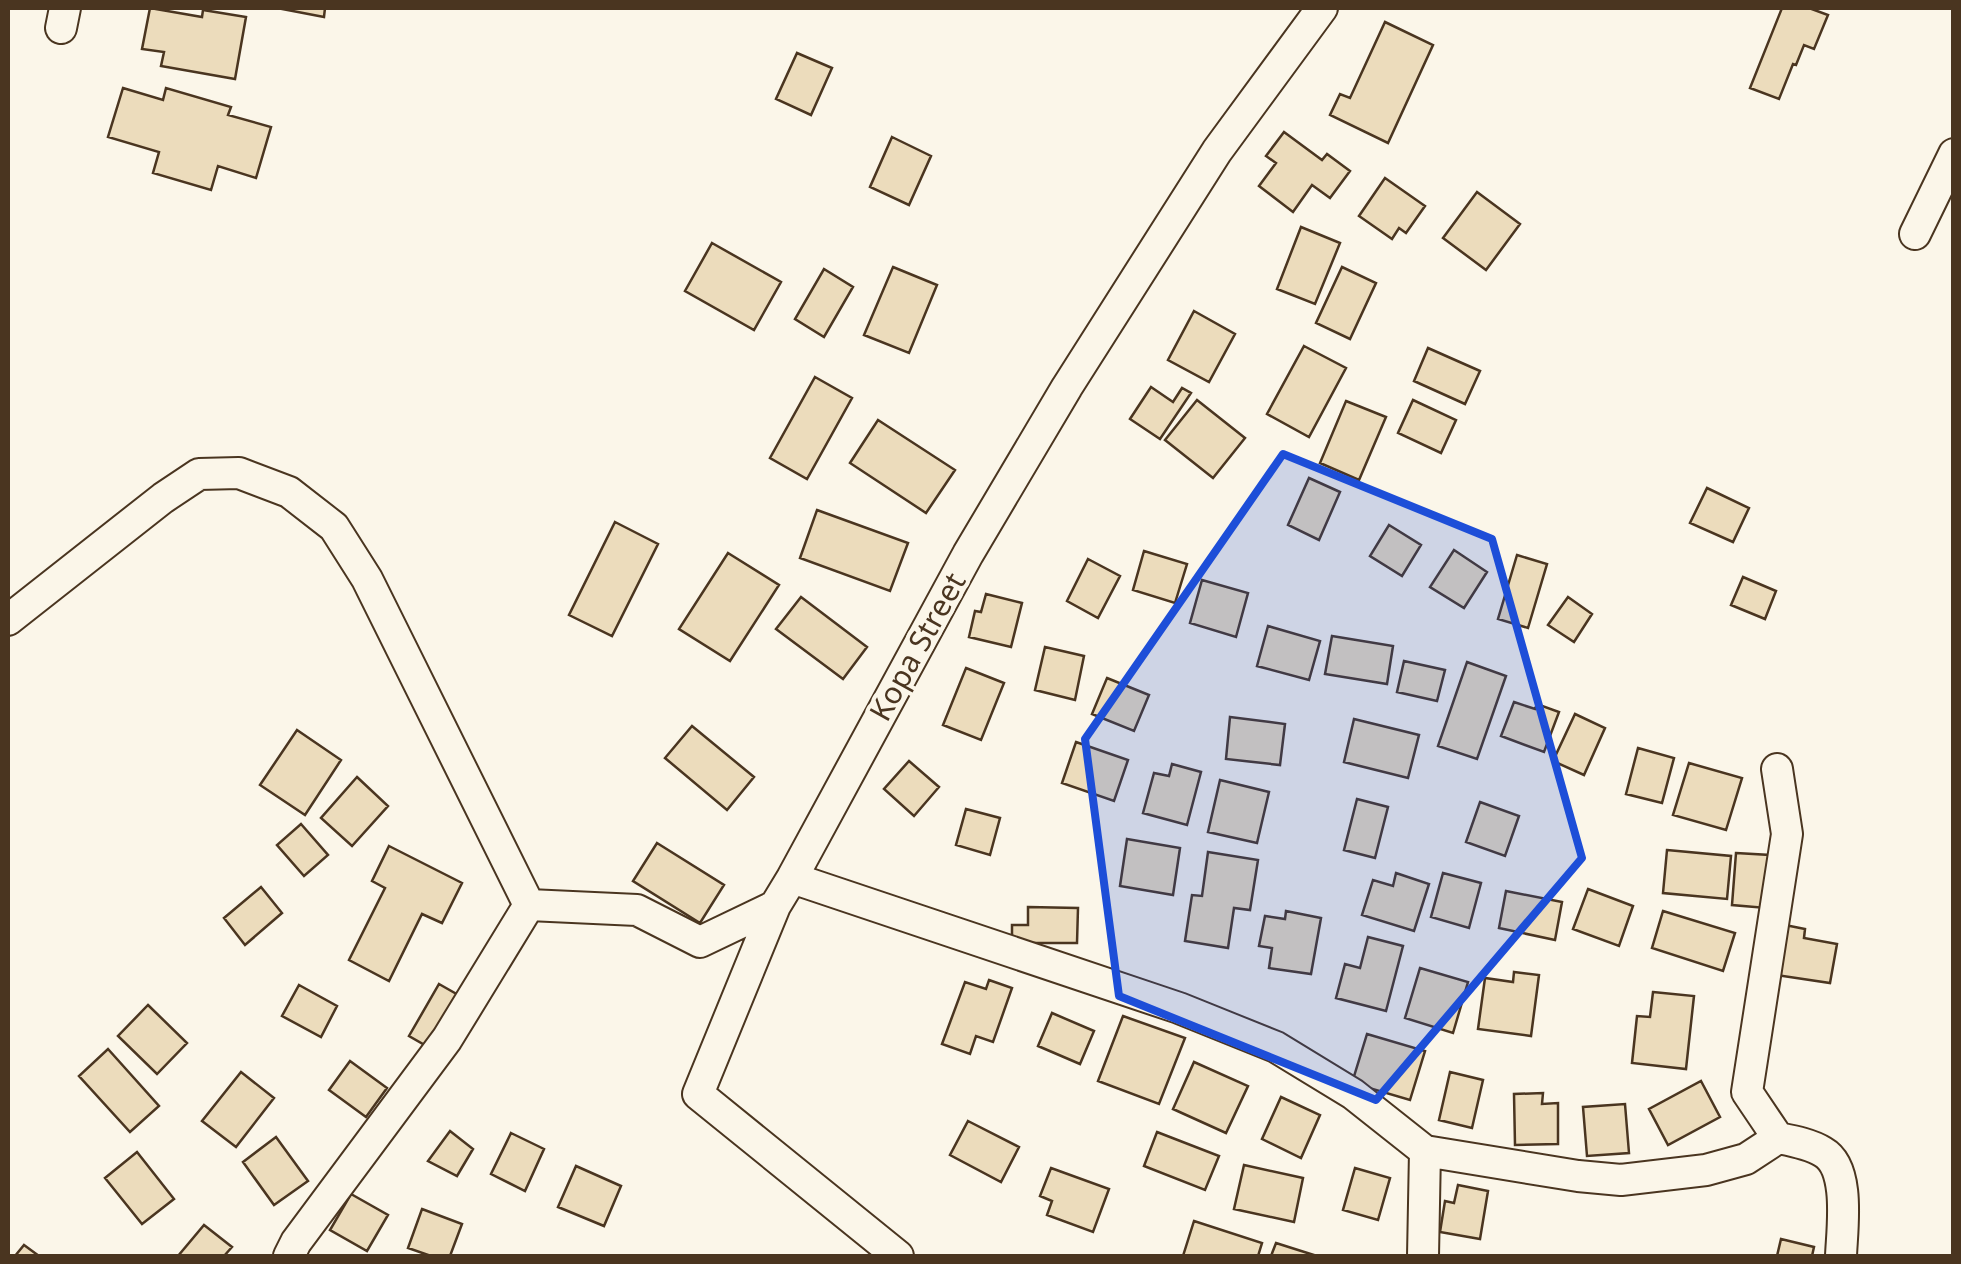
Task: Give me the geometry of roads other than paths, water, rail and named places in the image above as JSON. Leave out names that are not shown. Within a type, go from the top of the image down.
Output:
[{"type":"street","name":"Kopa Street","points":[[898,1256],[698,1094],[775,906],[968,554],[1066,387],[1217,151],[1322,8]]},
{"type":"street","points":[[1915,234],[1954,154]]},
{"type":"street","points":[[8,620],[199,474],[239,472],[289,492],[334,527],[368,579],[529,904]]},
{"type":"street","points":[[1777,769],[1787,834],[1747,1092],[1778,1138],[1828,1154],[1839,1171],[1843,1204],[1841,1256]]},
{"type":"street","points":[[792,878],[1179,1008],[1276,1047],[1354,1094],[1425,1151],[1621,1180],[1706,1170],[1746,1159],[1778,1138]]},
{"type":"street","points":[[529,904],[637,910],[700,942],[775,906]]},
{"type":"street","points":[[289,1256],[446,1040],[529,904]]},
{"type":"street","points":[[1423,1256],[1425,1151]]}]
